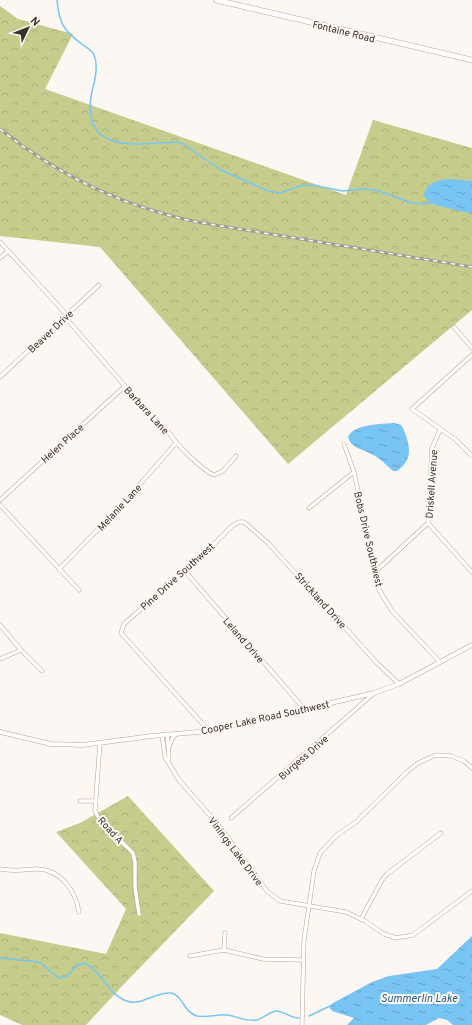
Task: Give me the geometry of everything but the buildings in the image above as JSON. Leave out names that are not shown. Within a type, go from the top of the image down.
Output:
[{"type":"main road","name":"Fontaine Road","points":[[216,0],[472,60]]},
{"type":"street","name":"Barbara Lane","points":[[0,242],[66,316],[125,386],[170,434],[176,443],[204,469],[214,475],[223,471],[236,456]]},
{"type":"street","points":[[0,258],[8,251]]},
{"type":"street","name":"Beaver Drive","points":[[0,377],[99,285]]},
{"type":"street","points":[[454,327],[472,348]]},
{"type":"street","points":[[472,355],[412,409],[440,430],[455,439],[472,456]]},
{"type":"street","name":"Helen Place","points":[[0,500],[125,386]]},
{"type":"street","name":"Driskell Avenue","points":[[440,430],[432,448],[428,523],[472,572]]},
{"type":"street","name":"Melanie Lane","points":[[59,569],[120,507],[176,443]]},
{"type":"street","name":"Bobs Drive Southwest","points":[[344,444],[354,472],[378,588],[392,610],[440,662]]},
{"type":"street","points":[[309,508],[354,472]]},
{"type":"street","points":[[0,505],[79,590]]},
{"type":"street","name":"Pine Drive Southwest","points":[[209,730],[120,633],[124,624],[232,526],[239,522]]},
{"type":"street","name":"Strickland Drive","points":[[239,522],[244,522],[268,543],[377,663],[399,684]]},
{"type":"street","points":[[375,572],[428,523]]},
{"type":"street","name":"Leland Drive","points":[[184,570],[305,710]]},
{"type":"street","points":[[0,625],[21,650],[42,671]]},
{"type":"street","name":"Cooper Lake Road Southwest","points":[[0,732],[51,744],[83,746],[209,730],[305,710],[374,693],[399,684],[472,645]]},
{"type":"street","points":[[0,659],[21,650]]},
{"type":"street","name":"Burgess Drive","points":[[231,818],[374,693]]},
{"type":"street","points":[[168,750],[172,739],[176,734]]},
{"type":"street","points":[[164,735],[168,750],[168,761]]},
{"type":"street","name":"Vinings Lake Drive","points":[[164,735],[165,757],[179,780],[220,827],[267,891],[280,901],[346,912],[361,919],[384,934],[396,938],[412,935],[472,891]]},
{"type":"street","name":"Road A","points":[[100,743],[95,810],[100,821],[133,853],[135,862],[135,886],[139,914]]},
{"type":"street","points":[[302,1025],[304,940],[314,871],[320,853],[337,835],[356,822],[418,763],[436,754],[451,756],[464,761],[472,768]]},
{"type":"street","points":[[80,801],[96,801]]},
{"type":"street","points":[[361,919],[382,880],[387,874],[441,833]]},
{"type":"street","points":[[0,869],[7,871],[39,869],[52,872],[62,880],[75,895],[79,912]]},
{"type":"street","points":[[224,950],[225,933]]},
{"type":"street","points":[[190,956],[224,950],[264,959],[304,960]]},
{"type":"green space","points":[[0,6],[18,19],[73,34],[45,89],[346,195],[373,120],[472,148],[472,310],[288,464],[100,247],[0,236]]},
{"type":"green space","points":[[128,796],[214,891],[86,1025],[22,1025],[0,1015],[0,933],[106,954],[126,909],[56,832],[80,823]]},
{"type":"water","points":[[449,179],[472,181],[472,214],[431,204],[424,196],[429,185],[437,181]]},
{"type":"water","points":[[394,423],[401,425],[403,428],[409,446],[406,462],[397,471],[393,471],[381,460],[352,444],[348,437],[356,429],[362,427],[375,424]]},
{"type":"water","name":"Summerlin Lake","points":[[472,936],[472,1025],[453,1025],[447,1020],[439,1018],[426,1025],[347,1025],[354,1018],[332,1011],[329,1007],[333,1003],[372,982],[389,976],[437,969]]},
{"type":"waterway","points":[[57,0],[59,15],[67,31],[94,55],[96,73],[92,91],[90,112],[94,126],[102,136],[114,141],[129,144],[177,142],[183,144],[221,170],[268,191],[280,193],[299,186],[312,185],[343,191],[362,189],[376,190],[412,203],[429,204]]},
{"type":"waterway","points":[[0,958],[39,962],[59,978],[67,976],[77,965],[85,963],[96,972],[118,997],[124,1000],[136,1002],[159,994],[171,993],[175,994],[189,1011],[197,1016],[204,1017],[227,1015],[245,1020],[257,1020],[276,1011],[299,1018]]},
{"type":"waterway","points":[[309,1016],[330,1006]]},
{"type":"railway","points":[[0,129],[45,161],[93,188],[144,208],[170,216],[197,222],[472,267]]}]
